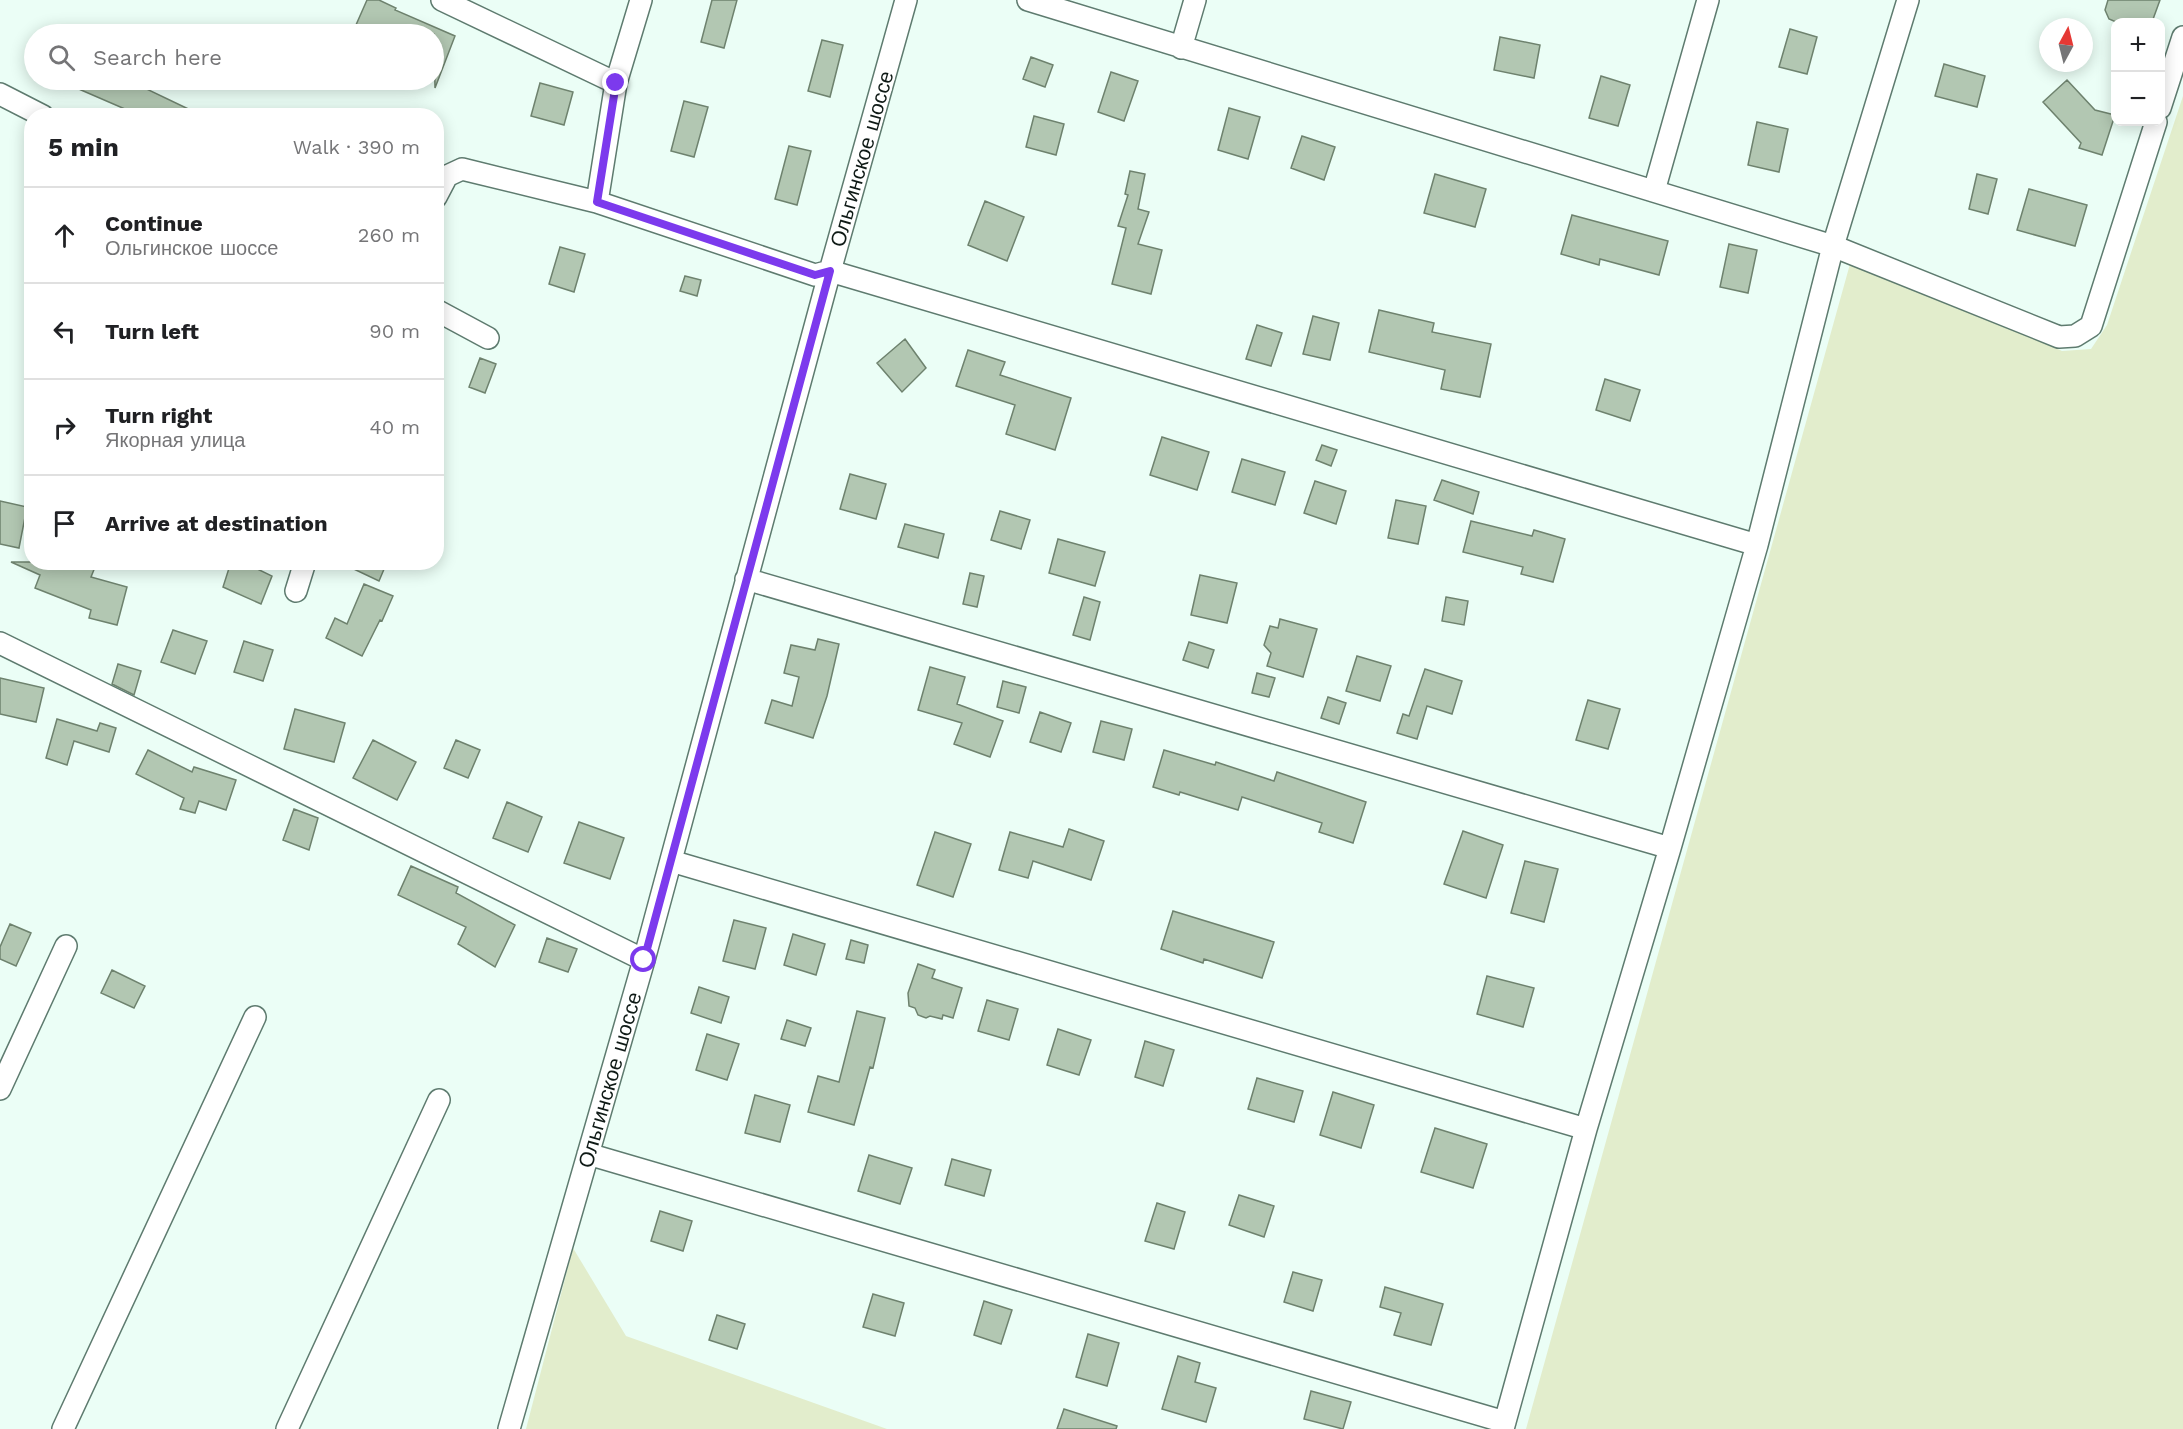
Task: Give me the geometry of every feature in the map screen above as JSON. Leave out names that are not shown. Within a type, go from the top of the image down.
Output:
[{"type":"street","points":[[442,0],[616,83]]},
{"type":"street","points":[[597,202],[616,83],[641,0]]},
{"type":"street","name":"Ольгинское шоссе","points":[[509,1429],[644,960],[830,271],[906,0]]},
{"type":"street","points":[[1028,0],[1833,246],[2059,337],[2075,336],[2091,326],[2155,126]]},
{"type":"street","points":[[1181,48],[1195,0]]},
{"type":"street","points":[[1654,191],[1708,0]]},
{"type":"street","points":[[588,1154],[1504,1426],[1586,1129],[1670,849],[1757,545],[1833,246],[1908,0]]},
{"type":"street","points":[[2165,93],[2183,37]]},
{"type":"street","points":[[0,94],[27,108]]},
{"type":"street","points":[[444,182],[447,176],[462,169],[597,202],[815,275],[830,271],[1757,545]]},
{"type":"street","points":[[444,314],[488,338]]},
{"type":"street","points":[[296,591],[302,570]]},
{"type":"street","points":[[746,579],[1670,849]]},
{"type":"street","points":[[0,643],[644,960]]},
{"type":"street","points":[[671,861],[1586,1129]]},
{"type":"street","points":[[0,1089],[66,946]]},
{"type":"street","points":[[63,1429],[255,1017]]},
{"type":"street","points":[[286,1429],[440,1100]]},
{"type":"green space","points":[[2183,96],[2183,1429],[1526,1429],[1850,264],[1869,261],[2062,351],[2091,349],[2107,325]]},
{"type":"green space","points":[[573,1248],[626,1336],[887,1429],[526,1429]]},
{"type":"building","points":[[367,0],[379,0],[396,8],[395,10],[427,24],[356,24]]},
{"type":"building","points":[[712,0],[737,0],[724,48],[701,42]]},
{"type":"building","points":[[2108,0],[2160,0],[2153,18],[2111,18],[2111,20],[2105,10]]},
{"type":"building","points":[[1790,29],[1817,37],[1807,74],[1779,67]]},
{"type":"building","points":[[444,31],[455,36],[444,65]]},
{"type":"building","points":[[1500,37],[1540,45],[1534,78],[1494,70]]},
{"type":"building","points":[[822,40],[843,45],[830,97],[808,91]]},
{"type":"building","points":[[1031,57],[1053,65],[1045,87],[1023,79]]},
{"type":"building","points":[[1944,64],[1985,76],[1977,107],[1935,96]]},
{"type":"building","points":[[1111,72],[1138,81],[1124,121],[1098,112]]},
{"type":"building","points":[[1601,76],[1630,85],[1618,126],[1589,118]]},
{"type":"building","points":[[2067,80],[2095,110],[2111,114],[2111,126],[2102,155],[2079,148],[2081,143],[2043,102]]},
{"type":"building","points":[[540,83],[573,92],[564,125],[531,116]]},
{"type":"building","points":[[81,90],[149,90],[186,108],[123,108]]},
{"type":"building","points":[[684,101],[708,107],[694,157],[671,151]]},
{"type":"building","points":[[1229,108],[1260,117],[1248,159],[1218,150]]},
{"type":"building","points":[[1034,116],[1064,124],[1056,155],[1026,147]]},
{"type":"building","points":[[1757,122],[1788,129],[1779,172],[1748,165]]},
{"type":"building","points":[[1302,136],[1335,147],[1324,180],[1291,168]]},
{"type":"building","points":[[789,146],[811,151],[797,205],[775,199]]},
{"type":"building","points":[[1130,171],[1145,174],[1138,209],[1149,212],[1138,244],[1162,250],[1151,294],[1112,284],[1126,228],[1118,226],[1128,195],[1125,194]]},
{"type":"building","points":[[1435,174],[1486,189],[1475,227],[1424,213]]},
{"type":"building","points":[[1977,174],[1997,179],[1988,214],[1969,209]]},
{"type":"building","points":[[2029,189],[2087,205],[2075,246],[2017,230]]},
{"type":"building","points":[[985,201],[1024,217],[1007,261],[968,245]]},
{"type":"building","points":[[1572,215],[1668,241],[1659,275],[1600,259],[1599,265],[1561,254]]},
{"type":"building","points":[[1729,244],[1757,250],[1748,293],[1720,287]]},
{"type":"building","points":[[560,247],[585,254],[574,292],[549,284]]},
{"type":"building","points":[[685,276],[701,280],[697,296],[680,291]]},
{"type":"building","points":[[1379,310],[1434,323],[1432,332],[1491,344],[1480,397],[1441,389],[1445,370],[1369,352]]},
{"type":"building","points":[[1313,316],[1339,323],[1330,360],[1303,354]]},
{"type":"building","points":[[1257,325],[1282,333],[1271,366],[1246,359]]},
{"type":"building","points":[[905,339],[926,368],[902,392],[877,363]]},
{"type":"building","points":[[968,350],[1005,362],[1000,375],[1071,398],[1055,450],[1006,434],[1015,405],[956,386]]},
{"type":"building","points":[[480,358],[496,364],[485,393],[469,387]]},
{"type":"building","points":[[1605,379],[1640,390],[1630,421],[1596,410]]},
{"type":"building","points":[[1162,437],[1209,452],[1197,490],[1150,475]]},
{"type":"building","points":[[1322,445],[1337,450],[1331,466],[1316,460]]},
{"type":"building","points":[[1242,459],[1285,472],[1275,505],[1232,492]]},
{"type":"building","points":[[850,474],[886,484],[876,519],[840,509]]},
{"type":"building","points":[[1442,480],[1479,492],[1473,514],[1434,500]]},
{"type":"building","points":[[1315,481],[1346,491],[1336,524],[1304,513]]},
{"type":"building","points":[[1396,500],[1426,506],[1418,544],[1388,538]]},
{"type":"building","points":[[0,501],[24,506],[24,522],[19,548],[0,544]]},
{"type":"building","points":[[1000,511],[1030,520],[1021,549],[991,540]]},
{"type":"building","points":[[1471,521],[1532,536],[1534,530],[1565,539],[1553,582],[1521,574],[1523,567],[1463,552]]},
{"type":"building","points":[[905,524],[944,534],[938,558],[898,547]]},
{"type":"building","points":[[1058,539],[1105,552],[1095,586],[1049,573]]},
{"type":"building","points":[[11,562],[24,562],[24,568]]},
{"type":"building","points":[[29,570],[94,570],[91,577],[127,587],[117,625],[89,618],[91,610],[35,588],[40,575]]},
{"type":"building","points":[[228,570],[260,570],[272,576],[261,604],[223,587]]},
{"type":"building","points":[[356,570],[384,570],[379,581]]},
{"type":"building","points":[[970,573],[984,576],[977,607],[963,604]]},
{"type":"building","points":[[1200,575],[1237,583],[1227,623],[1191,615]]},
{"type":"building","points":[[364,584],[393,596],[362,656],[326,638],[335,618],[347,624]]},
{"type":"building","points":[[1084,597],[1100,602],[1090,640],[1073,635]]},
{"type":"building","points":[[1446,597],[1468,601],[1464,625],[1442,621]]},
{"type":"building","points":[[1280,619],[1317,629],[1303,677],[1267,666],[1271,653],[1264,645],[1270,626],[1278,628]]},
{"type":"building","points":[[173,630],[207,641],[195,674],[161,662]]},
{"type":"building","points":[[818,639],[839,644],[827,696],[813,738],[765,723],[772,700],[792,706],[799,677],[784,673],[791,645],[815,650]]},
{"type":"building","points":[[244,641],[273,650],[263,681],[234,672]]},
{"type":"building","points":[[1189,642],[1214,650],[1208,668],[1183,660]]},
{"type":"building","points":[[1357,656],[1391,666],[1380,701],[1346,691]]},
{"type":"building","points":[[118,664],[141,671],[134,695],[112,684]]},
{"type":"building","points":[[930,667],[965,677],[957,704],[1003,721],[990,757],[954,744],[962,723],[918,710]]},
{"type":"building","points":[[1425,669],[1462,681],[1452,714],[1427,706],[1417,739],[1397,733],[1403,714],[1409,716]]},
{"type":"building","points":[[1257,673],[1275,678],[1269,697],[1252,693]]},
{"type":"building","points":[[0,678],[44,688],[36,722],[0,714]]},
{"type":"building","points":[[1003,681],[1026,687],[1019,713],[997,707]]},
{"type":"building","points":[[1328,697],[1346,703],[1339,724],[1321,718]]},
{"type":"building","points":[[1588,700],[1620,709],[1608,749],[1576,740]]},
{"type":"building","points":[[295,709],[345,723],[334,762],[284,749]]},
{"type":"building","points":[[1040,712],[1071,723],[1061,752],[1030,742]]},
{"type":"building","points":[[57,719],[97,731],[100,723],[116,728],[109,752],[74,741],[67,765],[46,758]]},
{"type":"building","points":[[1101,721],[1132,729],[1124,760],[1093,752]]},
{"type":"building","points":[[373,740],[416,762],[397,800],[353,778]]},
{"type":"building","points":[[456,740],[480,750],[468,778],[444,768]]},
{"type":"building","points":[[148,750],[192,772],[194,767],[236,780],[226,810],[199,801],[195,813],[180,809],[184,798],[136,774]]},
{"type":"building","points":[[1164,750],[1215,765],[1216,762],[1274,781],[1277,772],[1366,802],[1353,843],[1319,832],[1322,823],[1242,797],[1238,810],[1180,792],[1179,795],[1153,787]]},
{"type":"building","points":[[507,802],[542,817],[528,852],[493,838]]},
{"type":"building","points":[[294,809],[318,818],[309,850],[283,840]]},
{"type":"building","points":[[579,822],[624,838],[610,879],[564,863]]},
{"type":"building","points":[[1069,829],[1104,841],[1091,880],[1033,861],[1028,878],[999,870],[1010,832],[1063,847]]},
{"type":"building","points":[[1463,831],[1503,845],[1486,898],[1444,884]]},
{"type":"building","points":[[935,832],[971,844],[953,897],[917,885]]},
{"type":"building","points":[[1525,861],[1558,869],[1544,922],[1511,913]]},
{"type":"building","points":[[411,866],[458,887],[456,893],[515,925],[495,967],[458,944],[466,927],[398,895]]},
{"type":"building","points":[[1173,911],[1274,942],[1262,978],[1204,959],[1203,963],[1161,949]]},
{"type":"building","points":[[734,920],[766,928],[755,969],[723,961]]},
{"type":"building","points":[[10,924],[31,933],[16,966],[0,959],[0,947]]},
{"type":"building","points":[[793,934],[825,944],[816,975],[784,965]]},
{"type":"building","points":[[547,938],[577,949],[568,972],[539,962]]},
{"type":"building","points":[[851,940],[868,945],[864,963],[846,959]]},
{"type":"building","points":[[918,964],[935,970],[932,978],[962,988],[953,1018],[943,1015],[942,1019],[930,1016],[926,1018],[918,1015],[915,1008],[909,1006],[908,993]]},
{"type":"building","points":[[112,970],[145,986],[134,1008],[101,993]]},
{"type":"building","points":[[1487,976],[1534,988],[1523,1027],[1477,1014]]},
{"type":"building","points":[[699,987],[729,997],[721,1023],[691,1013]]},
{"type":"building","points":[[987,1000],[1018,1009],[1009,1040],[978,1031]]},
{"type":"building","points":[[857,1011],[885,1018],[873,1068],[870,1067],[854,1125],[808,1112],[818,1076],[839,1082]]},
{"type":"building","points":[[787,1020],[811,1028],[805,1046],[781,1039]]},
{"type":"building","points":[[1058,1029],[1091,1040],[1079,1075],[1047,1065]]},
{"type":"building","points":[[707,1034],[739,1044],[727,1080],[696,1070]]},
{"type":"building","points":[[1145,1041],[1174,1050],[1163,1086],[1135,1077]]},
{"type":"building","points":[[1257,1078],[1303,1091],[1294,1122],[1248,1109]]},
{"type":"building","points":[[1333,1092],[1374,1105],[1361,1148],[1320,1135]]},
{"type":"building","points":[[755,1095],[790,1105],[780,1142],[745,1133]]},
{"type":"building","points":[[1435,1128],[1487,1144],[1473,1188],[1421,1172]]},
{"type":"building","points":[[869,1155],[912,1168],[900,1204],[858,1191]]},
{"type":"building","points":[[952,1159],[991,1170],[984,1196],[945,1185]]},
{"type":"building","points":[[1239,1195],[1274,1206],[1264,1237],[1229,1225]]},
{"type":"building","points":[[1157,1203],[1185,1212],[1174,1249],[1145,1241]]},
{"type":"building","points":[[660,1211],[692,1221],[683,1251],[651,1241]]},
{"type":"building","points":[[1293,1272],[1322,1280],[1313,1311],[1284,1302]]},
{"type":"building","points":[[1385,1287],[1443,1304],[1431,1345],[1394,1335],[1401,1313],[1380,1307]]},
{"type":"building","points":[[873,1294],[904,1303],[895,1336],[863,1327]]},
{"type":"building","points":[[984,1301],[1012,1310],[1001,1344],[974,1335]]},
{"type":"building","points":[[717,1315],[745,1324],[737,1349],[709,1340]]},
{"type":"building","points":[[1088,1334],[1119,1343],[1107,1386],[1076,1377]]},
{"type":"building","points":[[1178,1356],[1200,1363],[1195,1382],[1216,1388],[1206,1422],[1162,1409]]},
{"type":"building","points":[[1311,1391],[1351,1402],[1343,1429],[1304,1419]]},
{"type":"building","points":[[1064,1409],[1117,1426],[1116,1429],[1057,1429]]},
{"type":"route","points":[[616,83],[597,202],[815,275],[830,271],[644,960]]}]
